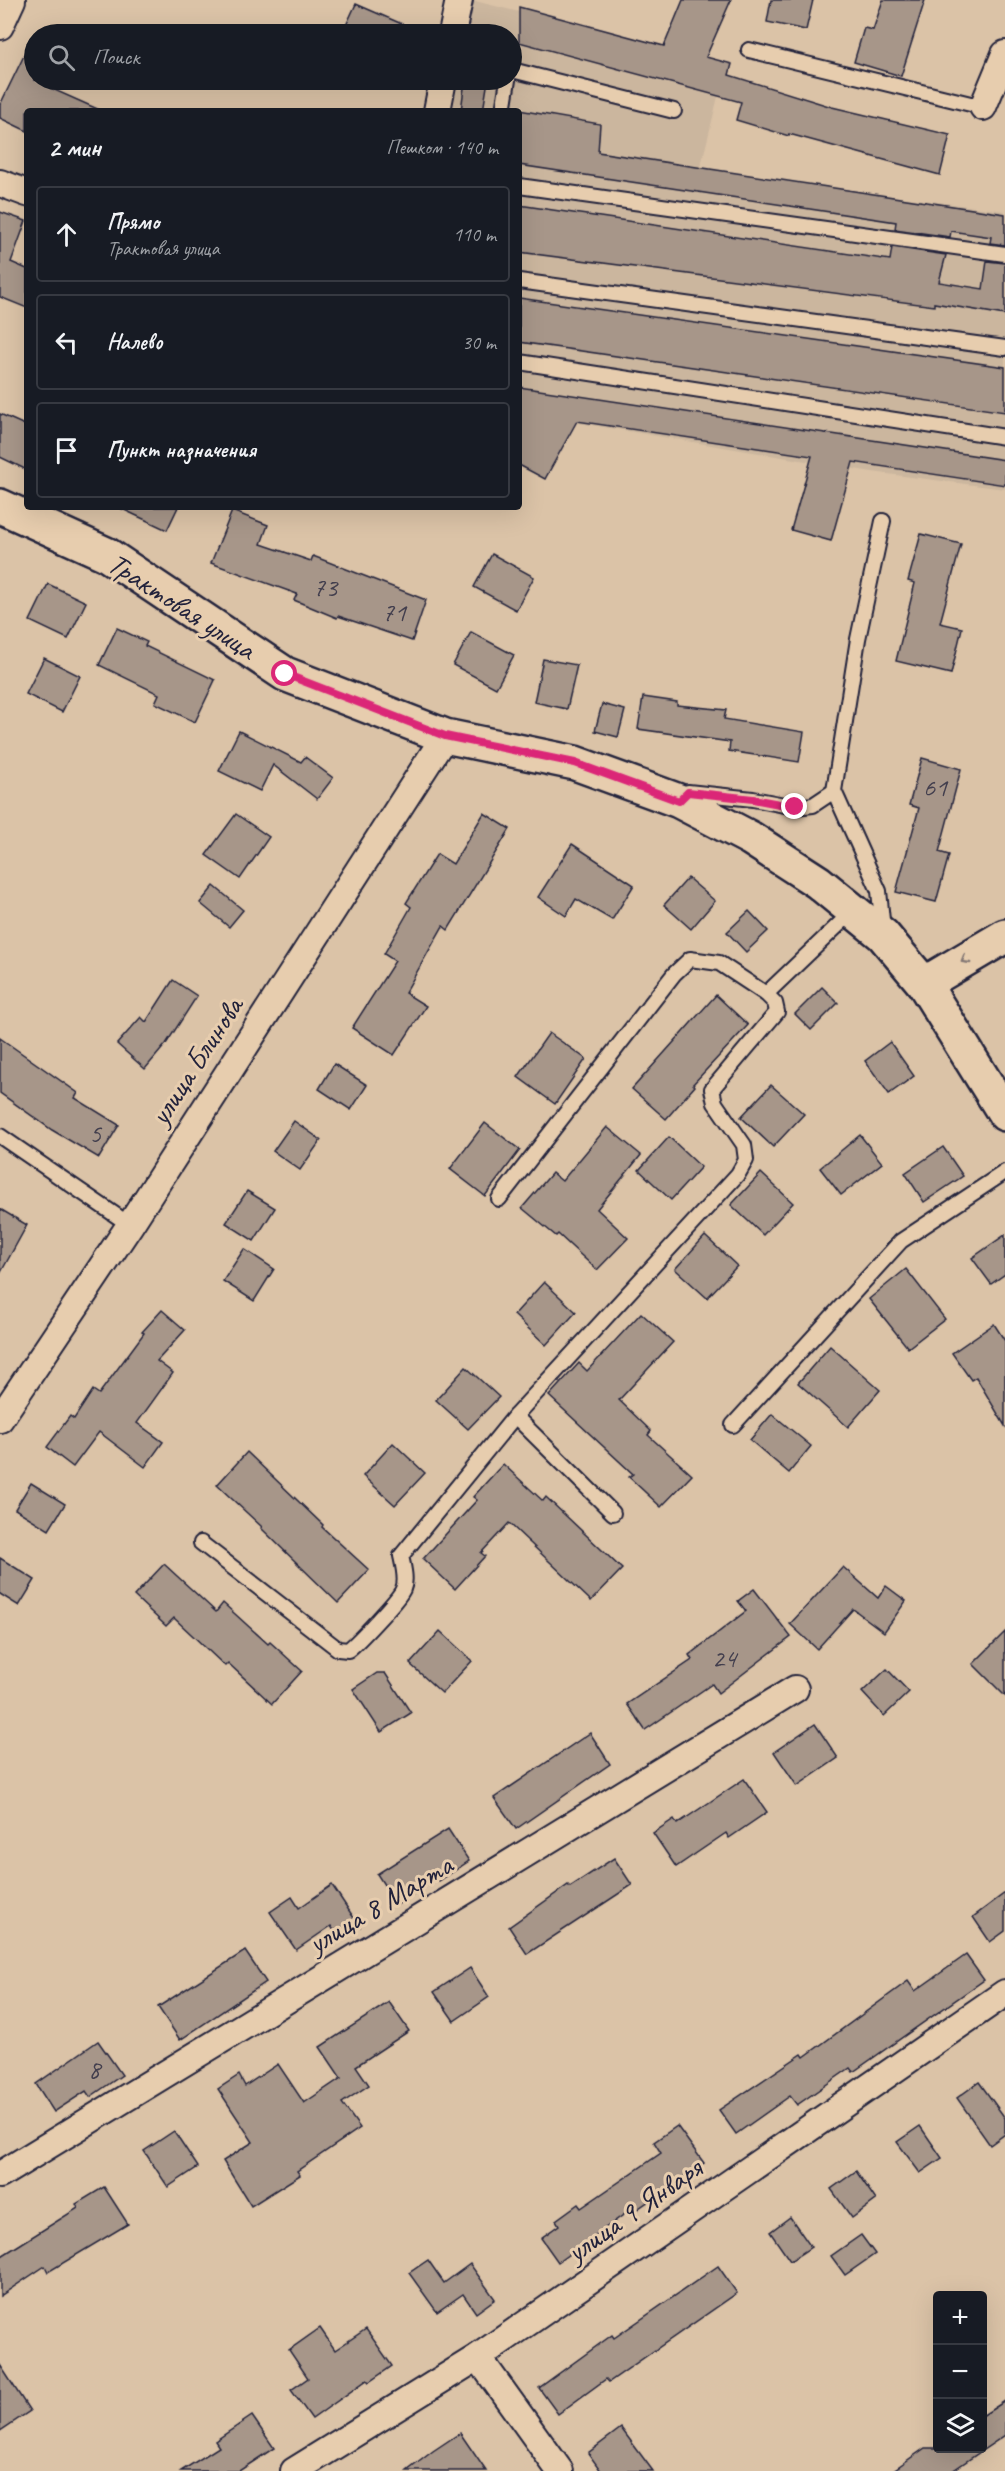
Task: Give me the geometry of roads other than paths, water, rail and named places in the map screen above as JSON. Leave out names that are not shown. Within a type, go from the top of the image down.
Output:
[{"type":"street","points":[[0,26],[12,0]]},
{"type":"street","points":[[454,24],[459,0]]},
{"type":"street","points":[[983,107],[1005,54]]},
{"type":"street","points":[[438,108],[441,90]]},
{"type":"street","points":[[0,183],[24,192]]},
{"type":"street","name":"Трактовая улица","points":[[0,506],[106,554],[285,674],[445,736],[575,763],[679,801],[750,838],[818,882],[883,935],[924,984],[1005,1114]]},
{"type":"street","name":"улица Блинова","points":[[0,1419],[130,1225],[445,736]]},
{"type":"street","points":[[924,984],[1005,936]]},
{"type":"street","name":"улица 8 Марта","points":[[0,2175],[795,1689]]},
{"type":"street","name":"улица 9 Января","points":[[294,2471],[478,2357],[1005,1994]]},
{"type":"street","points":[[478,2357],[560,2471]]},
{"type":"lane","points":[[750,50],[983,107]]},
{"type":"lane","points":[[522,73],[674,111]]},
{"type":"lane","points":[[503,108],[506,90]]},
{"type":"lane","points":[[522,186],[1005,254]]},
{"type":"lane","points":[[522,281],[1005,348]]},
{"type":"lane","points":[[522,362],[1005,437]]},
{"type":"lane","points":[[883,935],[879,891],[834,791],[858,639],[884,521]]},
{"type":"lane","points":[[679,801],[688,792],[753,799],[795,807],[813,805],[834,791]]},
{"type":"lane","points":[[766,994],[854,910]]},
{"type":"lane","points":[[201,1543],[338,1649],[348,1650],[357,1643],[403,1590],[404,1570],[401,1556],[515,1416],[738,1174],[746,1160],[744,1145],[715,1103],[712,1089],[777,1012],[775,1003],[766,994],[719,963],[690,959],[674,974],[499,1199]]},
{"type":"lane","points":[[0,1136],[130,1225]]},
{"type":"lane","points":[[733,1425],[901,1241],[1005,1172]]},
{"type":"lane","points":[[515,1416],[613,1513]]}]
